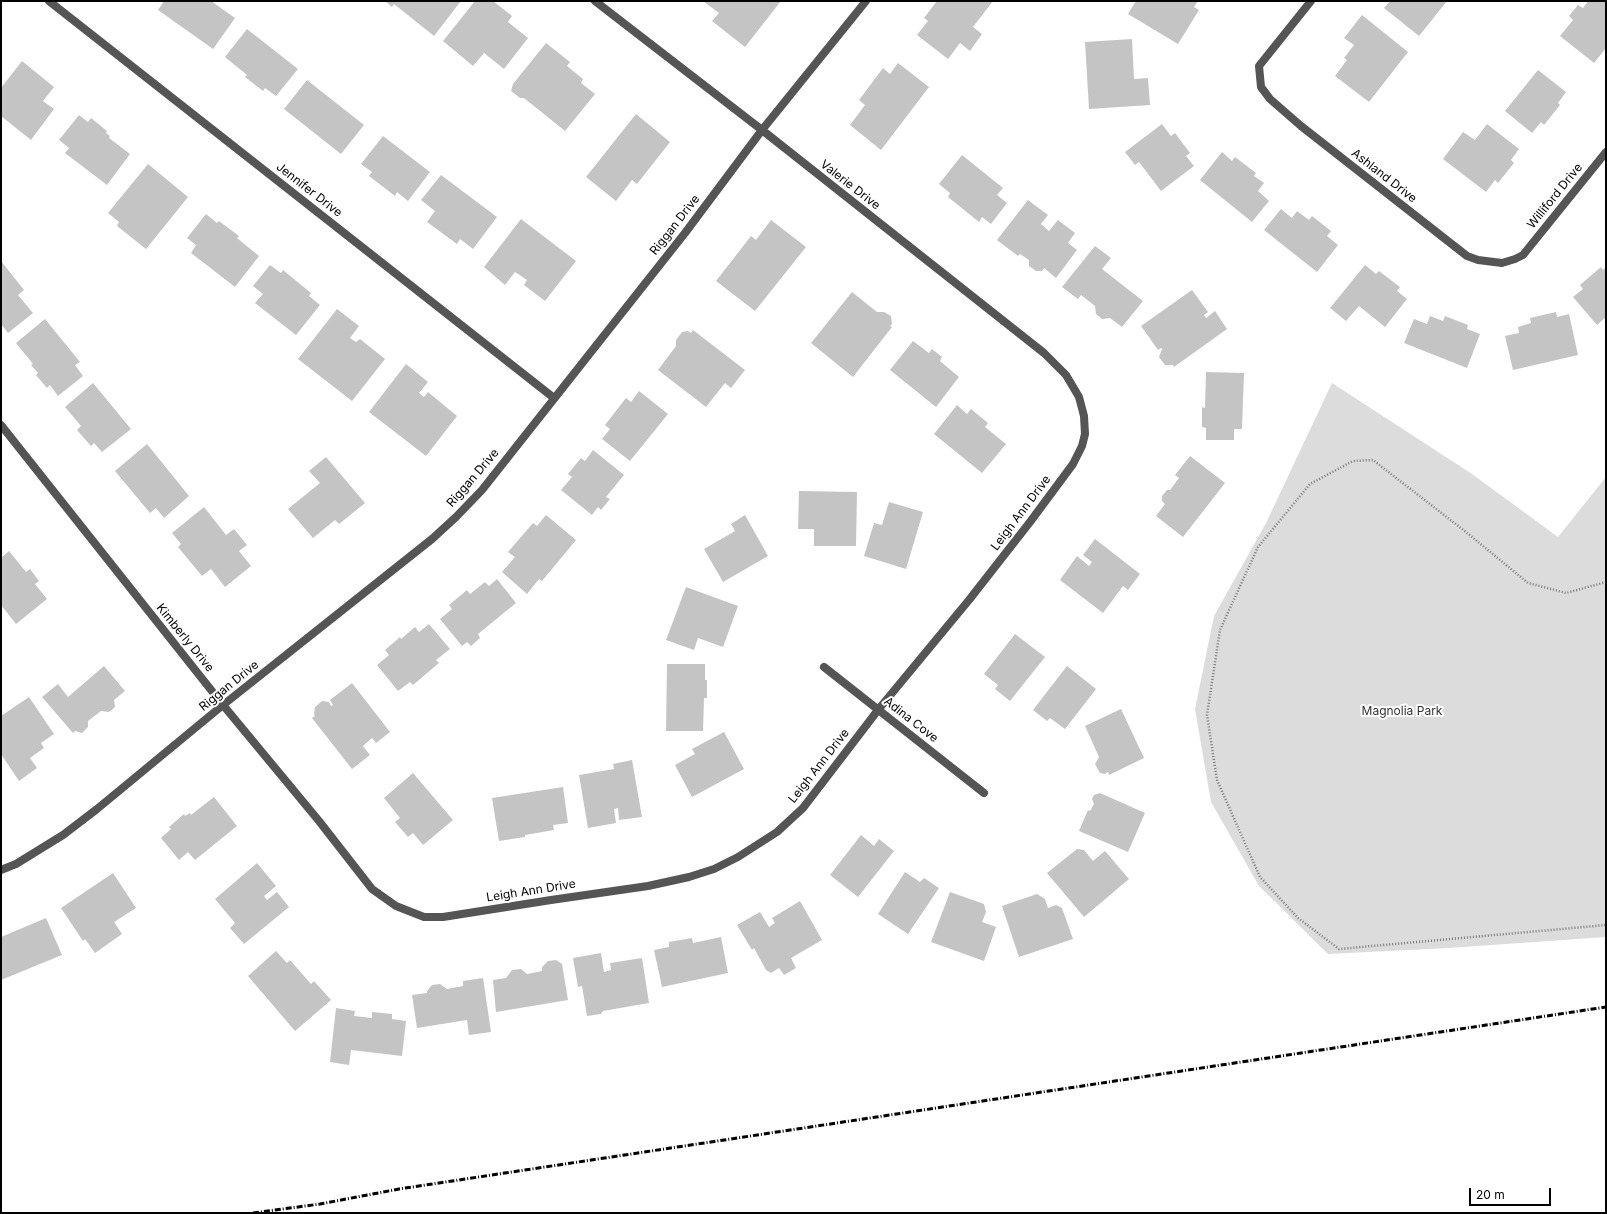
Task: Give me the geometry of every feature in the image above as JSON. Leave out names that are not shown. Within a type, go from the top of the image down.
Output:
[{"type":"street","name":"Jennifer Drive","points":[[49,1],[554,398]]},
{"type":"street","name":"Valerie Drive","points":[[595,1],[762,130],[1044,353],[1066,375],[1079,397]]},
{"type":"street","name":"Riggan Drive","points":[[1,870],[16,864],[63,835],[98,809],[223,705],[432,539],[456,517],[482,490],[685,233],[762,130],[866,1]]},
{"type":"street","name":"Ashland Drive","points":[[1311,1],[1259,66],[1261,88],[1270,99],[1301,126],[1467,256],[1478,260],[1502,263],[1523,255]]},
{"type":"street","name":"Williford Drive","points":[[1523,255],[1606,152]]},
{"type":"street","name":"Leigh Ann Drive","points":[[406,911],[424,917],[443,917],[648,886],[689,877],[714,869],[738,857],[777,832],[803,808],[878,710],[969,600],[1073,464],[1082,446],[1085,434],[1084,416],[1079,397]]},
{"type":"street","name":"Kimberly Drive","points":[[1,425],[223,705],[319,821],[372,889],[396,906],[406,911]]},
{"type":"street","name":"Adina Cove","points":[[824,667],[984,793]]},
{"type":"path","points":[[1606,582],[1566,593],[1528,582],[1373,460],[1353,461],[1310,484],[1258,547],[1220,630],[1207,715],[1217,780],[1260,877],[1298,918],[1339,949],[1606,925]]},
{"type":"green space","name":"Magnolia Park","points":[[1332,383],[1472,474],[1558,537],[1606,477],[1606,937],[1449,948],[1328,954],[1259,886],[1211,802],[1195,709],[1214,616],[1266,523]]},
{"type":"building","points":[[164,1],[211,1],[235,18],[213,49],[158,10]]},
{"type":"building","points":[[385,1],[461,1],[434,36],[394,4],[392,7]]},
{"type":"building","points":[[475,1],[493,1],[512,16],[508,22],[528,38],[504,69],[484,53],[473,66],[443,41]]},
{"type":"building","points":[[703,1],[781,1],[745,47],[712,21],[719,13]]},
{"type":"building","points":[[937,1],[993,1],[973,27],[982,34],[970,51],[960,43],[948,59],[917,35],[928,21],[924,18]]},
{"type":"building","points":[[1136,1],[1198,1],[1194,7],[1199,10],[1178,44],[1128,14]]},
{"type":"building","points":[[1390,1],[1447,1],[1419,36],[1384,8]]},
{"type":"building","points":[[1588,1],[1606,1],[1606,48],[1594,63],[1560,36],[1573,20],[1569,16],[1578,5],[1583,8]]},
{"type":"building","points":[[1362,15],[1408,52],[1369,102],[1335,76],[1347,60],[1344,58],[1354,45],[1344,38]]},
{"type":"building","points":[[247,29],[298,69],[276,96],[265,88],[263,91],[245,77],[247,75],[225,57]]},
{"type":"building","points":[[1132,39],[1134,79],[1148,78],[1150,105],[1089,109],[1085,42]]},
{"type":"building","points":[[546,43],[570,62],[567,66],[583,79],[581,83],[595,94],[565,131],[524,98],[520,98],[511,91],[513,84]]},
{"type":"building","points":[[22,61],[54,87],[43,101],[54,109],[31,140],[1,116],[1,88]]},
{"type":"building","points":[[898,63],[929,87],[881,150],[850,125],[865,105],[859,100],[883,68],[890,74]]},
{"type":"building","points":[[1538,70],[1566,92],[1558,103],[1560,105],[1544,125],[1541,122],[1532,133],[1505,111]]},
{"type":"building","points":[[307,80],[364,125],[341,154],[284,109]]},
{"type":"building","points":[[636,114],[670,142],[637,184],[632,180],[616,201],[586,177]]},
{"type":"building","points":[[79,115],[88,122],[91,118],[107,131],[106,133],[110,136],[109,138],[130,154],[107,185],[65,153],[69,148],[59,140]]},
{"type":"building","points":[[1162,124],[1171,136],[1175,133],[1190,153],[1186,156],[1194,166],[1161,191],[1139,162],[1135,165],[1125,152]]},
{"type":"building","points":[[1487,124],[1519,149],[1511,160],[1514,163],[1498,183],[1495,180],[1486,192],[1443,159],[1463,132],[1475,140]]},
{"type":"building","points":[[383,136],[430,172],[408,201],[397,192],[395,196],[369,176],[372,172],[361,164]]},
{"type":"building","points":[[1222,152],[1232,161],[1235,157],[1256,173],[1254,176],[1264,183],[1258,191],[1269,201],[1252,222],[1200,180]]},
{"type":"building","points":[[962,155],[1003,188],[997,195],[1007,203],[991,224],[982,217],[979,222],[948,197],[950,193],[939,184]]},
{"type":"building","points":[[148,164],[188,197],[146,249],[117,226],[119,222],[108,213]]},
{"type":"building","points":[[441,175],[497,217],[473,249],[460,239],[457,244],[427,222],[435,211],[421,200]]},
{"type":"building","points":[[1028,200],[1048,215],[1041,224],[1049,231],[1058,220],[1075,233],[1068,243],[1077,250],[1056,278],[1044,268],[1042,271],[1036,271],[1029,266],[1029,260],[1020,254],[1018,256],[997,240]]},
{"type":"building","points":[[1281,209],[1292,218],[1297,211],[1309,220],[1312,216],[1331,231],[1327,236],[1338,245],[1317,272],[1264,230]]},
{"type":"building","points":[[206,214],[217,223],[219,221],[239,236],[237,238],[259,256],[235,287],[191,253],[196,245],[187,238]]},
{"type":"building","points":[[521,219],[576,261],[545,301],[524,285],[527,280],[515,272],[505,285],[484,267]]},
{"type":"building","points":[[771,220],[806,247],[755,311],[716,281],[751,236],[756,240]]},
{"type":"building","points":[[1095,246],[1111,258],[1102,269],[1143,301],[1122,327],[1110,318],[1102,319],[1096,314],[1095,306],[1081,295],[1078,299],[1062,287]]},
{"type":"building","points":[[1,261],[24,290],[18,295],[33,313],[8,333],[1,324]]},
{"type":"building","points":[[270,265],[281,273],[283,270],[311,293],[309,296],[320,305],[296,335],[255,303],[263,294],[253,286]]},
{"type":"building","points":[[1365,265],[1376,274],[1379,271],[1400,287],[1397,291],[1407,299],[1385,327],[1359,306],[1346,321],[1330,308]]},
{"type":"building","points":[[1601,267],[1603,270],[1606,267],[1606,317],[1597,325],[1573,297],[1583,289],[1580,285]]},
{"type":"building","points":[[1192,290],[1208,312],[1204,315],[1206,318],[1215,311],[1227,329],[1174,367],[1173,365],[1165,365],[1159,357],[1162,349],[1161,348],[1158,350],[1141,326]]},
{"type":"building","points":[[852,292],[877,312],[884,312],[891,316],[892,324],[890,326],[892,327],[853,377],[811,343]]},
{"type":"building","points":[[337,309],[359,326],[350,338],[356,342],[360,339],[385,359],[352,401],[298,359]]},
{"type":"building","points":[[1556,312],[1557,317],[1569,314],[1578,355],[1513,370],[1505,336],[1519,333],[1518,327],[1531,323],[1530,318]]},
{"type":"building","points":[[1430,316],[1443,321],[1445,316],[1468,325],[1467,329],[1480,334],[1467,368],[1404,343],[1414,319],[1427,324]]},
{"type":"building","points":[[45,319],[80,362],[75,365],[83,376],[58,396],[50,385],[47,388],[36,375],[38,373],[31,365],[33,364],[16,343]]},
{"type":"building","points":[[693,330],[745,370],[731,388],[725,383],[706,407],[658,370],[676,346],[676,340],[682,332],[688,331],[691,333]]},
{"type":"building","points":[[913,341],[929,353],[932,349],[942,357],[940,361],[959,377],[936,407],[890,370]]},
{"type":"building","points":[[406,364],[428,382],[419,393],[424,397],[428,392],[457,416],[426,456],[369,412]]},
{"type":"building","points":[[1206,372],[1244,373],[1242,429],[1234,429],[1234,440],[1206,440],[1206,428],[1202,427],[1202,407],[1205,408]]},
{"type":"building","points":[[93,383],[131,429],[102,452],[94,443],[91,446],[77,430],[81,426],[65,407]]},
{"type":"building","points":[[639,391],[668,414],[630,461],[602,439],[610,429],[605,425],[626,398],[631,402]]},
{"type":"building","points":[[957,405],[967,414],[971,409],[988,423],[985,427],[1006,444],[982,473],[934,434]]},
{"type":"building","points":[[147,444],[189,496],[164,518],[156,508],[150,513],[115,471]]},
{"type":"building","points":[[593,450],[624,475],[606,497],[610,499],[601,510],[598,507],[592,515],[561,490],[572,477],[568,474],[581,458],[585,461]]},
{"type":"building","points":[[1190,456],[1225,483],[1183,537],[1156,516],[1165,504],[1162,501],[1162,496],[1167,490],[1170,490],[1179,478],[1175,475]]},
{"type":"building","points":[[326,457],[365,503],[339,524],[335,520],[313,538],[288,509],[320,483],[309,471]]},
{"type":"building","points":[[799,491],[857,492],[856,546],[814,546],[814,529],[798,529]]},
{"type":"building","points":[[889,502],[923,512],[906,569],[864,556],[874,523],[882,525]]},
{"type":"building","points":[[204,507],[226,535],[234,529],[247,545],[239,551],[251,566],[225,587],[211,569],[202,576],[178,547],[181,544],[172,533]]},
{"type":"building","points":[[546,515],[576,540],[542,581],[539,579],[527,594],[502,572],[515,557],[508,552],[533,523],[537,526]]},
{"type":"building","points":[[745,515],[768,556],[723,582],[704,549],[735,531],[731,524]]},
{"type":"building","points":[[1095,539],[1140,574],[1128,590],[1123,586],[1103,613],[1060,580],[1077,556],[1089,566],[1092,562],[1083,555]]},
{"type":"building","points":[[9,551],[26,572],[30,569],[39,581],[35,584],[47,599],[16,624],[1,605],[1,558]]},
{"type":"building","points":[[497,579],[516,603],[478,634],[480,638],[471,646],[467,642],[462,646],[440,619],[452,609],[449,605],[467,590],[470,594],[485,582],[489,586]]},
{"type":"building","points":[[686,587],[738,606],[723,647],[698,638],[694,650],[666,640]]},
{"type":"building","points":[[429,624],[450,649],[436,660],[439,663],[413,685],[410,682],[398,691],[377,665],[389,655],[385,650],[400,637],[401,639],[415,627],[419,632]]},
{"type":"building","points":[[1015,634],[1045,657],[1010,701],[995,689],[998,685],[984,674]]},
{"type":"building","points":[[667,664],[705,664],[707,698],[704,698],[703,731],[666,731]]},
{"type":"building","points":[[104,666],[125,691],[114,700],[115,707],[109,712],[101,711],[88,721],[88,727],[82,733],[75,731],[73,733],[42,697],[58,684],[68,697]]},
{"type":"building","points":[[1067,666],[1096,689],[1065,729],[1050,718],[1047,721],[1033,710]]},
{"type":"building","points":[[352,683],[390,732],[376,743],[372,738],[363,746],[370,755],[352,769],[312,718],[315,716],[315,707],[322,701],[329,702],[331,706],[333,705],[330,700]]},
{"type":"building","points":[[29,697],[54,734],[41,743],[44,748],[30,758],[37,768],[19,781],[1,754],[1,716]]},
{"type":"building","points":[[1121,709],[1144,758],[1109,775],[1108,772],[1105,774],[1100,773],[1095,764],[1099,757],[1085,726]]},
{"type":"building","points":[[724,732],[744,769],[692,797],[675,765],[695,754],[692,749]]},
{"type":"building","points":[[632,760],[642,817],[619,820],[618,808],[614,809],[616,823],[588,828],[579,775],[614,769],[613,764]]},
{"type":"building","points":[[413,773],[453,820],[423,845],[413,833],[408,837],[395,822],[400,818],[384,798]]},
{"type":"building","points":[[563,787],[568,823],[553,825],[554,830],[499,841],[492,798]]},
{"type":"building","points":[[1100,793],[1145,813],[1128,852],[1079,831],[1088,810],[1090,811],[1094,804],[1092,799],[1094,795]]},
{"type":"building","points":[[214,797],[237,826],[195,860],[188,852],[179,860],[161,838],[171,829],[169,827],[184,814],[185,816],[190,813],[191,815]]},
{"type":"building","points":[[861,835],[874,846],[879,839],[894,851],[858,897],[830,875]]},
{"type":"building","points":[[1077,849],[1084,850],[1093,861],[1105,851],[1129,879],[1084,917],[1047,873]]},
{"type":"building","points":[[257,863],[276,886],[264,896],[267,900],[277,892],[289,907],[244,944],[230,928],[235,923],[215,899]]},
{"type":"building","points":[[905,872],[920,882],[924,878],[939,888],[908,934],[878,914]]},
{"type":"building","points":[[113,873],[136,908],[114,922],[122,934],[95,953],[85,939],[83,941],[61,908]]},
{"type":"building","points":[[950,892],[984,904],[986,912],[982,922],[996,927],[984,961],[931,942]]},
{"type":"building","points":[[1037,894],[1045,899],[1048,908],[1056,905],[1062,908],[1073,939],[1019,957],[1002,906]]},
{"type":"building","points":[[800,901],[822,940],[791,958],[796,968],[784,975],[779,968],[771,973],[766,970],[754,948],[752,950],[737,925],[760,912],[769,927],[775,923],[772,918]]},
{"type":"building","points":[[46,918],[62,955],[1,980],[1,937]]},
{"type":"building","points":[[721,937],[728,973],[662,987],[654,950],[669,947],[669,942],[692,938],[693,943]]},
{"type":"building","points":[[276,951],[287,963],[290,960],[311,984],[314,981],[331,1000],[295,1031],[248,976]]},
{"type":"building","points":[[601,953],[604,972],[611,970],[610,963],[642,958],[649,1003],[603,1011],[601,1014],[587,1016],[582,986],[578,987],[573,958]]},
{"type":"building","points":[[556,960],[562,964],[568,1000],[496,1012],[493,980],[506,978],[512,970],[521,969],[527,974],[542,971],[542,967],[548,961]]},
{"type":"building","points":[[483,978],[491,1032],[469,1035],[467,1020],[417,1028],[412,995],[427,993],[432,985],[440,984],[447,989],[463,986],[463,981]]},
{"type":"building","points":[[336,1008],[355,1011],[354,1016],[372,1018],[372,1012],[392,1014],[392,1019],[406,1021],[402,1056],[351,1050],[349,1065],[330,1062]]},
{"type":"railway","points":[[253,1213],[320,1204],[399,1189],[1606,1007]]}]
